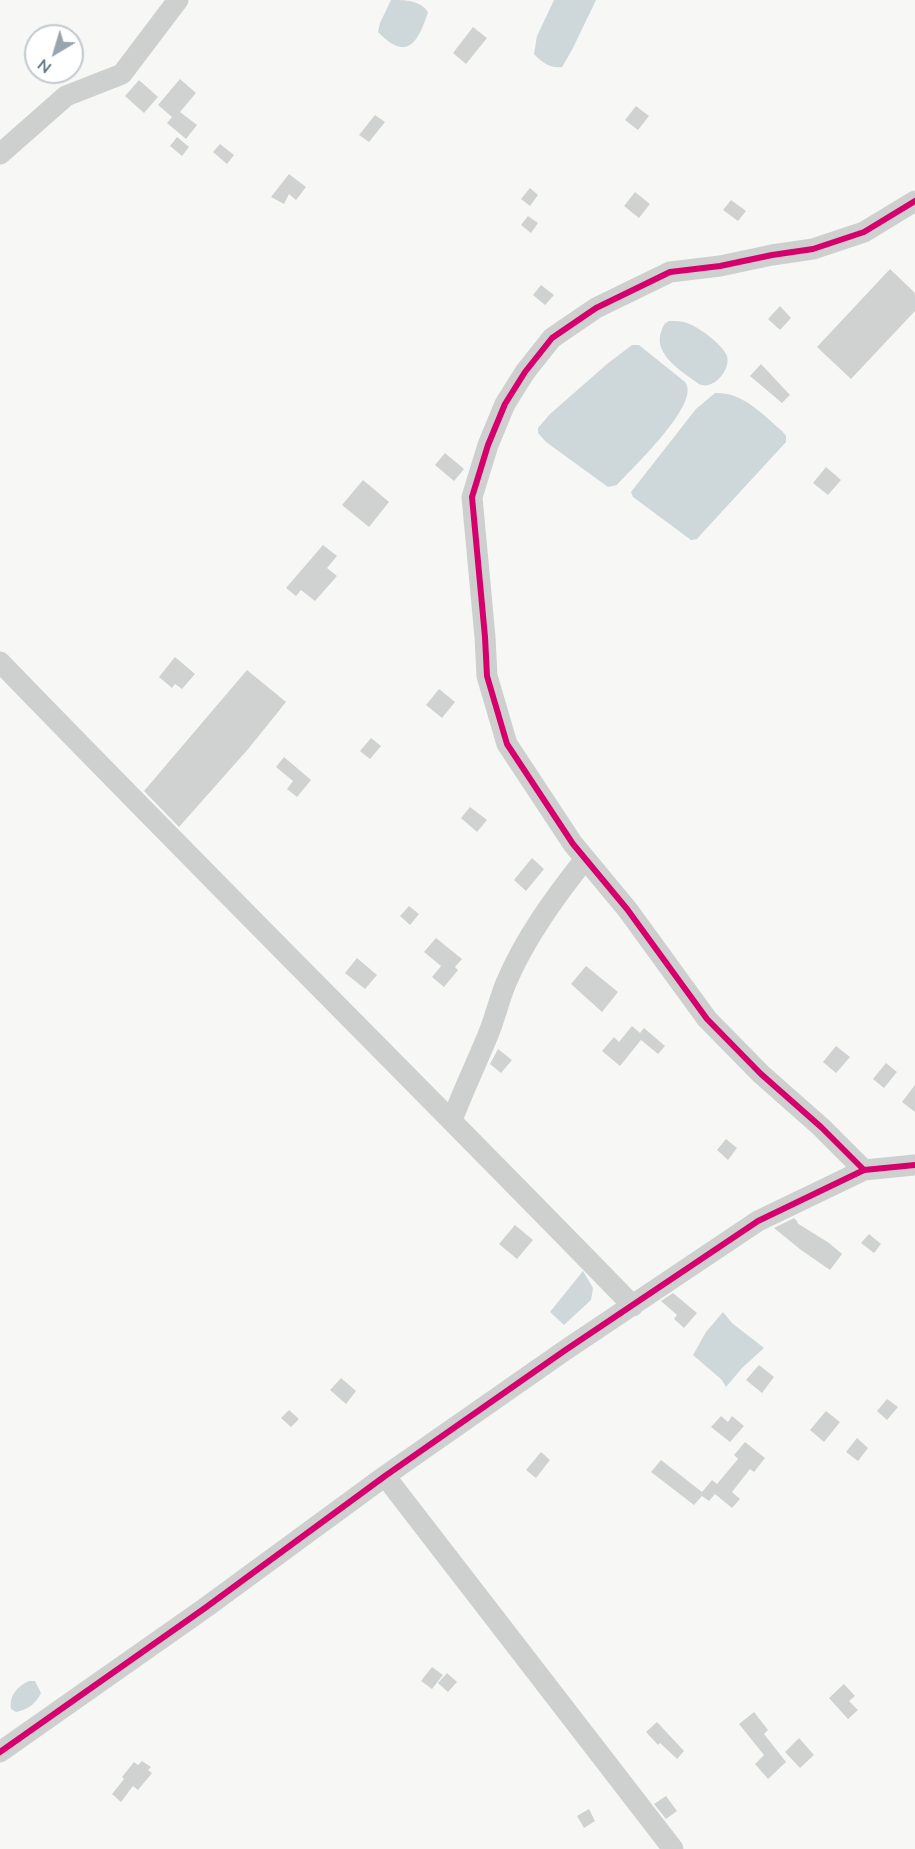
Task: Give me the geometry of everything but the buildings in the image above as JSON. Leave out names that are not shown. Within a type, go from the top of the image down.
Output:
[{"type":"street","points":[[0,154],[66,96],[122,74],[178,0]]},
{"type":"street","points":[[864,1170],[821,1127],[761,1074],[707,1019],[627,909],[585,859],[507,744],[487,676],[472,497],[488,445],[505,404],[525,372],[552,338],[607,303],[670,272],[720,266],[813,249],[864,232],[915,201]]},
{"type":"street","points":[[0,662],[633,1306]]},
{"type":"street","points":[[452,1120],[507,982],[519,958],[556,896],[585,859]]},
{"type":"street","points":[[0,1752],[205,1608],[385,1476],[564,1351],[758,1221],[864,1170],[915,1165]]},
{"type":"street","points":[[385,1476],[673,1849]]},
{"type":"shaded area","points":[[391,0],[416,3],[428,12],[420,32],[410,45],[397,46],[378,32]]},
{"type":"shaded area","points":[[554,0],[596,0],[562,67],[546,64],[534,54],[537,36]]},
{"type":"shaded area","points":[[669,321],[682,322],[698,328],[725,352],[726,368],[715,382],[709,385],[699,384],[678,369],[666,356],[661,348],[660,340],[663,327]]},
{"type":"shaded area","points":[[632,345],[639,345],[685,382],[688,392],[684,405],[663,435],[617,485],[608,487],[546,442],[538,433],[538,428],[550,414]]},
{"type":"shaded area","points":[[715,393],[734,396],[752,405],[782,431],[786,436],[786,442],[697,539],[691,540],[633,497],[631,492],[696,409]]},
{"type":"shaded area","points":[[583,1271],[593,1288],[591,1300],[564,1325],[550,1312]]},
{"type":"shaded area","points":[[723,1312],[732,1323],[764,1348],[726,1387],[722,1380],[693,1355],[706,1332]]},
{"type":"shaded area","points":[[29,1681],[35,1681],[41,1693],[31,1706],[16,1712],[11,1709],[11,1699],[18,1688]]},
{"type":"cycle path","points":[[864,1170],[821,1127],[761,1074],[707,1019],[627,909],[573,844],[507,744],[487,676],[472,497],[488,445],[505,404],[525,372],[552,338],[596,308],[670,272],[720,266],[813,249],[864,232],[915,201]]},
{"type":"cycle path","points":[[0,1752],[205,1608],[385,1476],[564,1351],[758,1221],[864,1170],[915,1165]]}]
